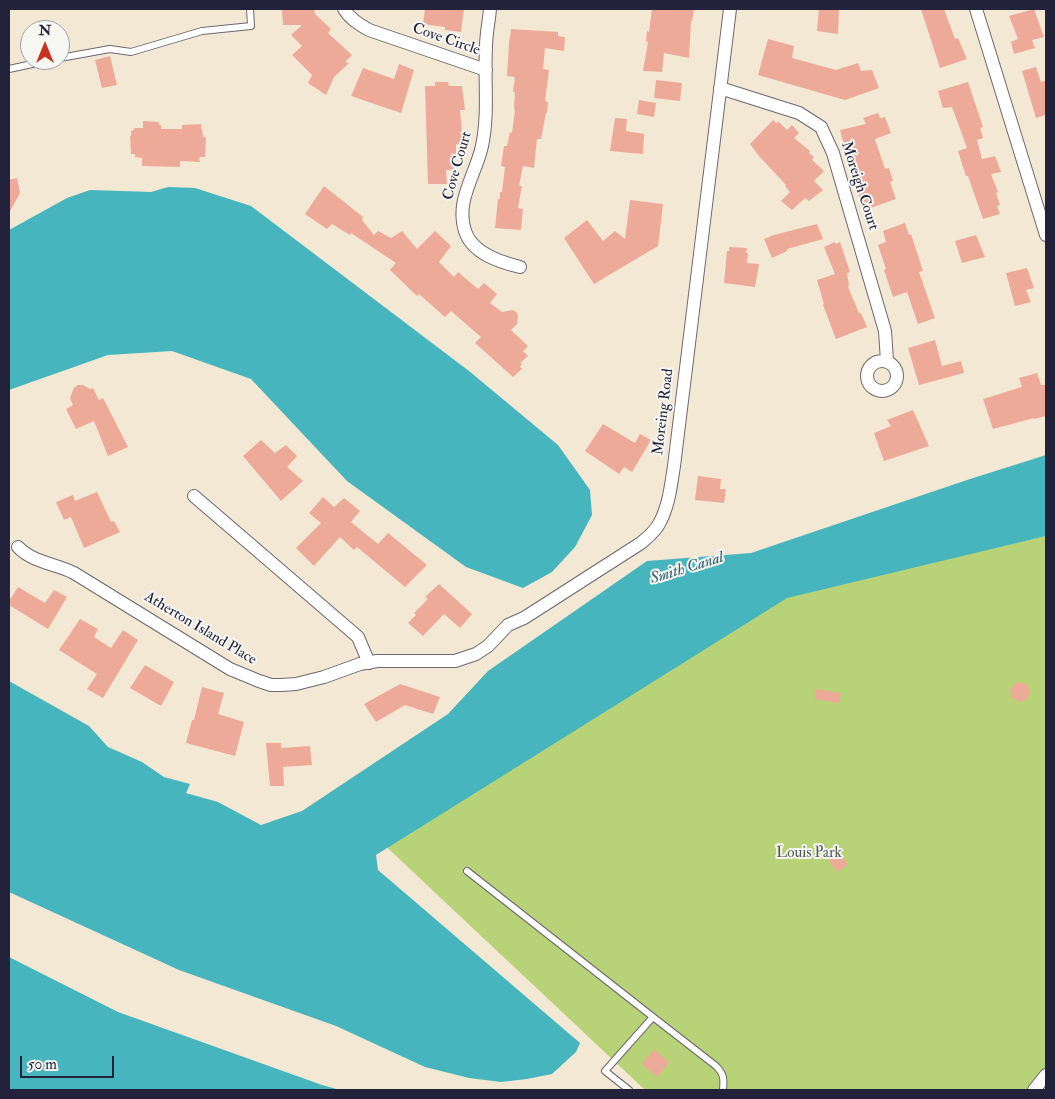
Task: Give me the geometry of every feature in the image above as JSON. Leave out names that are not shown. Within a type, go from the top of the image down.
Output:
[{"type":"street","name":"Cove Circle","points":[[344,9],[356,22],[369,30],[486,70],[486,46],[490,9]]},
{"type":"street","name":"Moreing Road","points":[[407,662],[455,661],[476,654],[488,646],[508,625],[524,618],[641,543],[660,522],[668,497],[674,466],[730,9]]},
{"type":"street","points":[[976,9],[1046,235]]},
{"type":"street","name":"Cove Court","points":[[486,70],[486,110],[482,147],[467,188],[461,216],[465,232],[471,242],[480,250],[492,258],[520,267]]},
{"type":"street","name":"Moreigh Court","points":[[720,88],[799,113],[821,127],[833,152],[885,331],[887,361]]},
{"type":"street","points":[[194,496],[358,637],[369,663]]},
{"type":"street","name":"Atherton Island Place","points":[[18,547],[31,558],[74,573],[230,669],[259,681],[281,685],[296,684],[377,661],[407,662]]},
{"type":"street","points":[[1034,1090],[1046,1075]]},
{"type":"lane","points":[[70,56],[110,49],[131,52],[202,31],[251,26],[250,9]]},
{"type":"lane","points":[[467,870],[716,1066],[724,1076],[723,1090]]},
{"type":"lane","points":[[629,1090],[605,1071],[653,1017]]},
{"type":"green space","name":"Louis Park","points":[[1046,536],[1046,1090],[645,1090],[378,839],[777,598]]},
{"type":"water","points":[[168,187],[195,188],[251,206],[469,371],[558,445],[590,490],[592,515],[575,547],[552,572],[523,588],[466,567],[347,481],[251,379],[172,351],[108,355],[9,390],[9,230],[67,198],[90,190],[151,192]]},
{"type":"water","name":"Smith Canal","points":[[1046,455],[1046,536],[787,598],[376,855],[378,870],[580,1043],[576,1052],[552,1074],[501,1082],[469,1078],[425,1067],[336,1026],[179,970],[9,892],[9,681],[89,726],[108,747],[142,762],[164,777],[190,784],[186,793],[218,802],[261,825],[302,811],[448,714],[488,671],[647,561],[751,553]]},
{"type":"water","points":[[9,957],[118,1012],[340,1090],[9,1090]]},
{"type":"building","points":[[282,9],[314,9],[315,14],[331,29],[328,33],[352,55],[345,62],[349,63],[334,77],[326,95],[308,83],[312,75],[292,55],[302,46],[291,35],[302,25],[283,25]]},
{"type":"building","points":[[425,9],[464,9],[461,32],[445,30],[445,27],[423,24]]},
{"type":"building","points":[[652,9],[694,9],[691,21],[689,58],[664,53],[662,72],[643,71],[648,42],[646,41],[647,31],[649,32]]},
{"type":"building","points":[[819,9],[839,9],[838,34],[817,31]]},
{"type":"building","points":[[921,9],[944,9],[955,39],[958,38],[967,59],[940,68]]},
{"type":"building","points":[[1034,9],[1044,37],[1032,40],[1035,48],[1014,54],[1011,42],[1018,39],[1009,16]]},
{"type":"building","points":[[511,29],[558,32],[558,36],[565,37],[564,51],[545,48],[543,69],[549,70],[545,101],[548,102],[547,113],[541,139],[537,139],[534,168],[523,166],[519,186],[522,186],[518,208],[523,209],[521,230],[495,228],[498,199],[500,199],[500,192],[502,192],[505,167],[501,166],[504,146],[507,146],[510,132],[512,133],[515,110],[515,92],[513,92],[515,77],[507,76]]},
{"type":"building","points":[[768,39],[794,46],[792,58],[836,70],[858,63],[861,71],[872,70],[879,88],[845,100],[758,75]]},
{"type":"building","points":[[110,56],[117,85],[102,88],[95,60]]},
{"type":"building","points":[[399,64],[414,70],[401,113],[351,96],[363,68],[394,79]]},
{"type":"building","points":[[1036,67],[1041,82],[1046,80],[1046,115],[1036,118],[1022,71]]},
{"type":"building","points":[[656,80],[682,83],[680,101],[654,98]]},
{"type":"building","points":[[435,82],[448,82],[449,86],[462,86],[465,110],[460,110],[463,146],[456,144],[456,158],[453,158],[454,170],[446,170],[447,184],[428,184],[425,86],[435,86]]},
{"type":"building","points":[[968,82],[983,127],[980,128],[983,138],[977,140],[982,159],[995,156],[1001,172],[991,174],[998,192],[996,193],[1000,205],[997,206],[1000,214],[983,219],[958,151],[967,148],[952,107],[943,108],[938,91]]},
{"type":"building","points":[[639,100],[656,103],[654,117],[637,114]]},
{"type":"building","points":[[878,113],[880,118],[885,117],[891,133],[875,139],[885,169],[889,168],[893,181],[890,182],[896,199],[865,210],[858,195],[862,193],[853,164],[849,164],[840,130],[866,124],[863,118]]},
{"type":"building","points":[[615,118],[627,119],[626,131],[644,134],[643,154],[610,151]]},
{"type":"building","points":[[773,120],[777,124],[778,121],[787,130],[792,125],[799,133],[794,138],[810,151],[809,153],[814,157],[812,160],[824,171],[814,181],[823,190],[809,201],[805,198],[792,210],[781,201],[790,192],[786,185],[750,144]]},
{"type":"building","points":[[143,121],[159,122],[161,129],[182,129],[182,125],[201,124],[203,137],[206,137],[205,157],[199,157],[200,162],[180,161],[180,167],[142,166],[142,158],[131,154],[130,136],[134,128],[143,128]]},
{"type":"building","points":[[17,178],[20,193],[9,213],[9,180]]},
{"type":"building","points":[[324,186],[363,217],[362,220],[374,235],[378,231],[391,238],[402,231],[417,249],[435,231],[451,246],[439,262],[454,277],[458,272],[478,289],[484,283],[497,294],[490,303],[502,312],[513,310],[518,315],[517,324],[511,330],[528,346],[523,351],[528,356],[520,363],[522,364],[520,367],[522,369],[513,377],[475,343],[481,337],[451,311],[445,317],[419,294],[417,296],[390,270],[396,263],[351,233],[350,235],[332,224],[327,229],[305,214]]},
{"type":"building","points":[[630,200],[663,204],[658,246],[594,284],[564,238],[587,220],[603,241],[615,231],[625,239]]},
{"type":"building","points":[[905,223],[909,235],[911,234],[923,271],[919,272],[935,318],[918,324],[907,292],[893,297],[878,245],[886,242],[883,231]]},
{"type":"building","points":[[817,224],[823,239],[787,249],[787,251],[772,258],[764,239]]},
{"type":"building","points":[[976,235],[985,257],[962,263],[955,241]]},
{"type":"building","points":[[835,242],[836,244],[840,242],[850,272],[847,273],[848,287],[867,327],[836,339],[823,305],[817,280],[835,274],[824,247]]},
{"type":"building","points":[[729,247],[747,248],[747,263],[759,264],[755,287],[724,283]]},
{"type":"building","points":[[1027,268],[1034,288],[1026,290],[1031,302],[1015,306],[1006,273]]},
{"type":"building","points":[[935,340],[942,366],[961,361],[964,373],[919,385],[908,348]]},
{"type":"building","points":[[1037,373],[1041,385],[1046,385],[1046,416],[993,429],[983,399],[1022,387],[1019,378]]},
{"type":"building","points":[[78,385],[83,385],[90,389],[93,388],[99,400],[103,398],[128,447],[108,456],[94,421],[76,429],[66,409],[73,405],[70,398],[74,388]]},
{"type":"building","points":[[913,410],[929,446],[884,461],[874,433],[891,426],[887,420]]},
{"type":"building","points":[[603,424],[635,443],[640,434],[651,440],[632,472],[624,467],[619,474],[585,451]]},
{"type":"building","points":[[261,440],[275,453],[286,445],[297,456],[287,467],[303,481],[281,501],[243,456]]},
{"type":"building","points":[[698,476],[721,479],[720,489],[726,489],[724,503],[695,500]]},
{"type":"building","points":[[97,492],[111,522],[114,521],[120,532],[84,548],[71,517],[64,520],[56,502],[73,495],[75,501]]},
{"type":"building","points":[[323,497],[334,507],[344,498],[360,511],[351,522],[378,544],[388,533],[427,565],[405,587],[357,547],[354,550],[340,537],[314,566],[296,548],[321,523],[309,513]]},
{"type":"building","points":[[439,584],[472,614],[460,628],[444,614],[423,636],[408,623],[416,615],[414,613],[428,599],[425,597]]},
{"type":"building","points":[[18,587],[45,603],[54,590],[67,597],[48,629],[9,605],[9,601]]},
{"type":"building","points":[[80,619],[98,629],[94,637],[111,648],[123,630],[138,640],[103,698],[87,689],[97,674],[59,650]]},
{"type":"building","points":[[145,665],[174,682],[161,706],[130,688]]},
{"type":"building","points":[[1017,682],[1027,684],[1030,692],[1027,699],[1020,702],[1012,698],[1010,690]]},
{"type":"building","points":[[400,684],[440,697],[433,714],[405,705],[376,722],[364,704]]},
{"type":"building","points":[[202,687],[224,693],[218,714],[244,722],[235,756],[186,743]]},
{"type":"building","points":[[816,689],[841,693],[839,703],[815,699]]},
{"type":"building","points":[[266,743],[281,743],[281,748],[310,746],[312,765],[283,767],[284,786],[270,786]]},
{"type":"building","points":[[840,852],[848,865],[837,872],[828,860]]},
{"type":"building","points":[[654,1049],[669,1062],[657,1077],[642,1064]]}]
